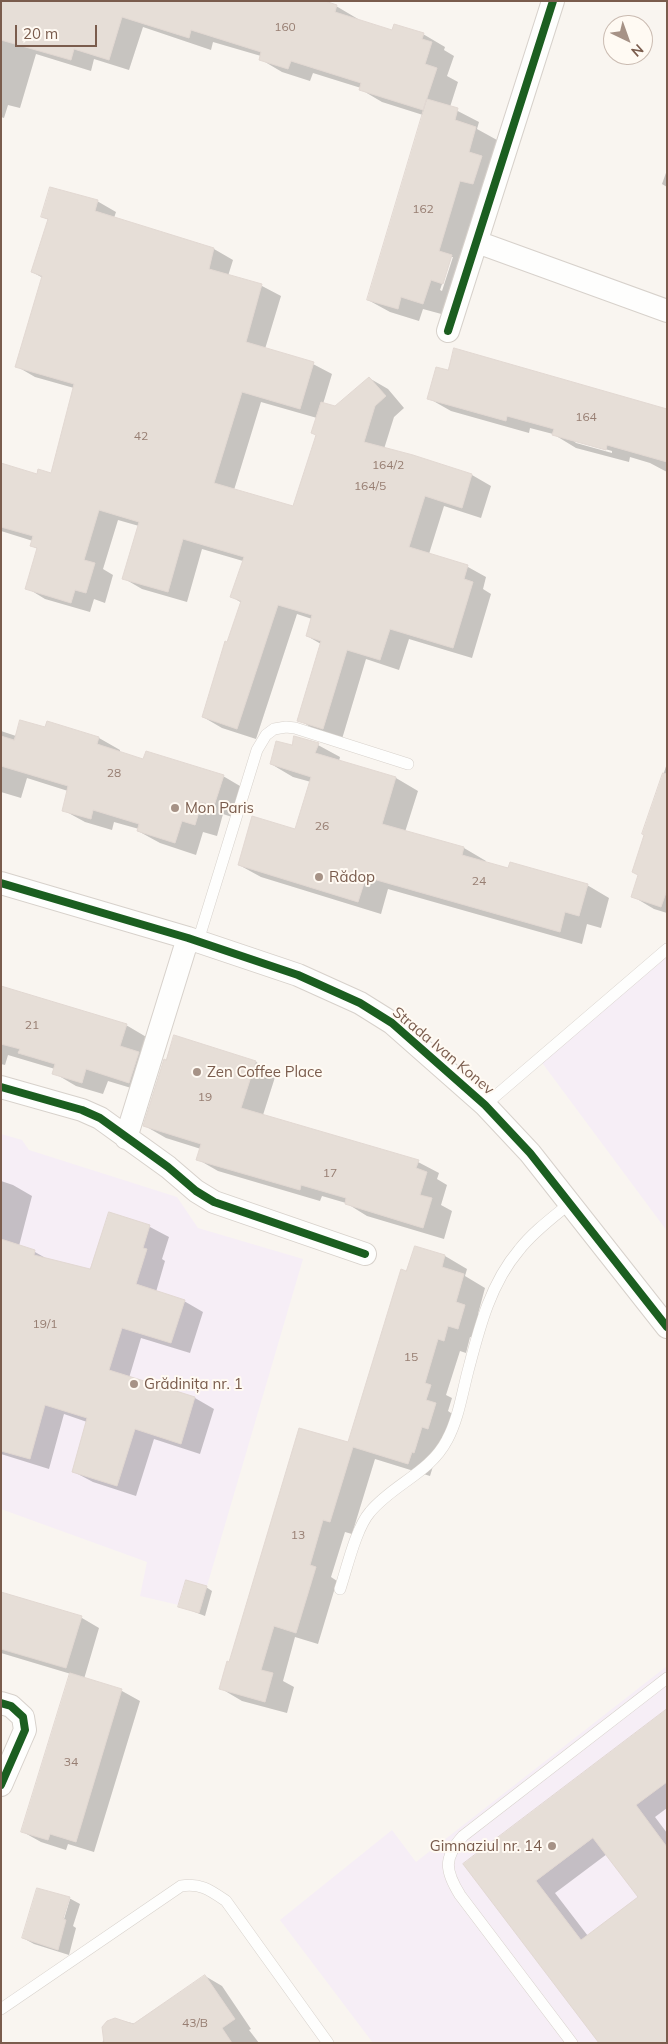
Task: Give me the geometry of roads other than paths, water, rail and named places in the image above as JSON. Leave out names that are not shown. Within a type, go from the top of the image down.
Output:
[{"type":"street","points":[[448,331],[553,1]]},
{"type":"street","points":[[477,242],[667,311]]},
{"type":"street","name":"Strada Ivan Konev","points":[[1,883],[193,940],[298,975],[360,1004],[392,1023],[485,1104],[530,1153],[667,1327]]},
{"type":"street","points":[[126,1138],[193,940]]},
{"type":"street","points":[[1,1087],[82,1110],[100,1118],[214,1202],[365,1254]]},
{"type":"street","points":[[1,1703],[11,1706],[24,1717],[25,1730],[2,1778]]},
{"type":"lane","points":[[193,940],[258,750],[266,736],[274,729],[295,728],[408,764]]},
{"type":"lane","points":[[485,1104],[667,950]]},
{"type":"lane","points":[[340,1589],[362,1522],[369,1512],[398,1486],[432,1462],[448,1440],[480,1327],[496,1285],[506,1266],[535,1232],[569,1204]]},
{"type":"lane","points":[[572,2043],[460,1895],[450,1878],[448,1869],[449,1857],[453,1847],[463,1836],[667,1678]]},
{"type":"lane","points":[[1,2010],[180,1886],[194,1884],[211,1891],[226,1901],[328,2043]]},
{"type":"place","name":"Mon Paris","points":[[175,808]]},
{"type":"place","name":"Rădop","points":[[319,877]]},
{"type":"place","name":"Zen Coffee Place","points":[[197,1072]]},
{"type":"place","name":"Grădinița nr. 1","points":[[134,1384]]},
{"type":"place","name":"Gimnaziul nr. 14","points":[[552,1846]]}]
